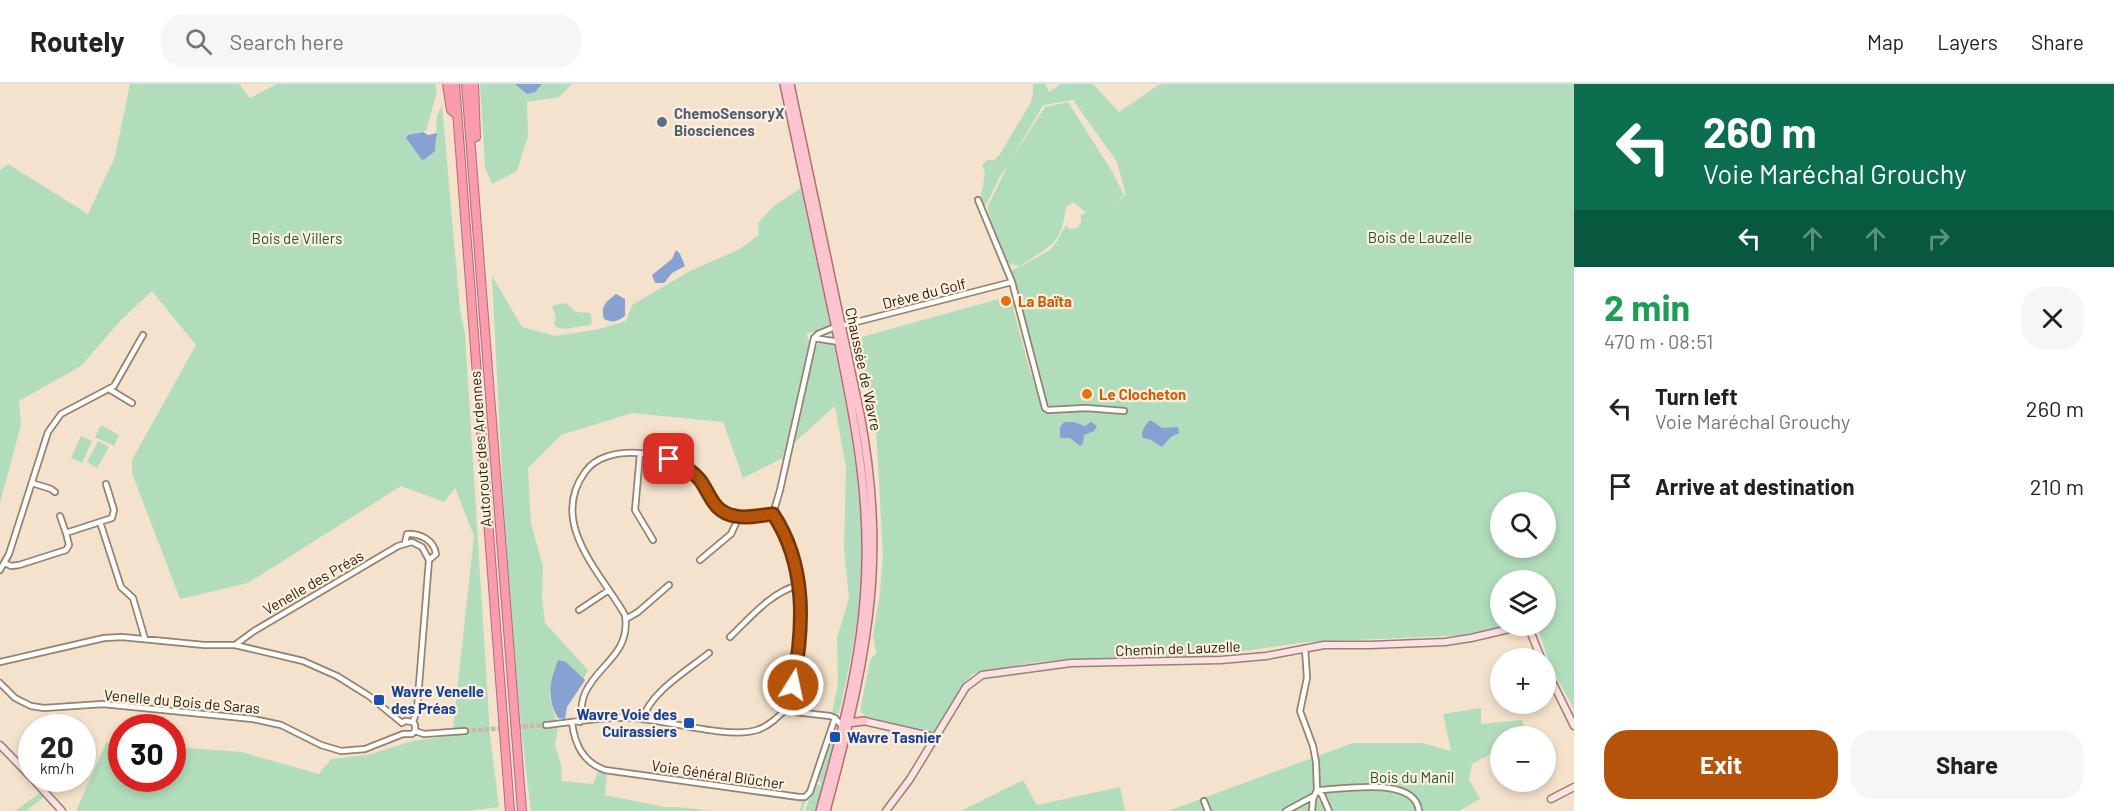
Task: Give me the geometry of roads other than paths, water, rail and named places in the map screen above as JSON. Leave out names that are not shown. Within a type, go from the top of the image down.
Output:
[{"type":"highway","points":[[447,84],[451,110],[457,115]]},
{"type":"highway","name":"Autoroute des Ardennes","points":[[455,84],[510,811]]},
{"type":"highway","name":"Autoroute des Ardennes","points":[[466,84],[522,809]]},
{"type":"highway","points":[[470,139],[476,137],[474,84]]},
{"type":"main road","name":"Chaussée de Wavre","points":[[789,85],[838,327],[863,430],[872,507],[871,596],[861,664],[848,713]]},
{"type":"main road","points":[[826,811],[848,713],[861,628],[866,541],[860,456],[838,342],[838,327]]},
{"type":"main road","points":[[848,713],[864,722]]},
{"type":"main road","points":[[845,725],[864,722]]},
{"type":"main road","points":[[820,811],[845,725]]},
{"type":"street","points":[[978,200],[1012,282],[1047,410],[1086,408],[1125,411]]},
{"type":"street","name":"Drève du Golf","points":[[814,338],[818,334],[838,327],[1012,282]]},
{"type":"street","points":[[0,570],[5,563],[48,432],[57,418],[69,408],[109,389],[118,382],[143,335]]},
{"type":"street","points":[[546,724],[623,718],[729,732],[746,732],[767,725],[786,709],[799,654],[799,585],[797,568],[791,550],[773,514],[814,338],[838,342]]},
{"type":"street","points":[[109,389],[132,403]]},
{"type":"street","points":[[580,722],[585,694],[619,650],[626,632],[626,619],[577,537],[572,515],[575,492],[584,473],[598,460],[615,453],[669,459],[683,465],[699,479],[711,501],[727,514],[739,517],[773,514]]},
{"type":"street","points":[[640,454],[634,510],[653,540]]},
{"type":"street","points":[[32,483],[55,492]]},
{"type":"street","points":[[66,533],[112,518],[115,514],[106,484]]},
{"type":"street","points":[[5,563],[11,566],[19,565],[66,550],[69,545],[60,516]]},
{"type":"street","points":[[700,560],[731,534],[739,517]]},
{"type":"street","points":[[100,522],[121,587],[133,598],[145,639]]},
{"type":"street","name":"Venelle des Préas","points":[[235,645],[254,631],[405,543],[407,534],[426,539],[435,548],[436,554],[429,560],[417,710],[413,722]]},
{"type":"street","points":[[405,543],[412,542],[422,547],[429,560]]},
{"type":"street","points":[[626,619],[638,612],[669,585]]},
{"type":"street","points":[[730,637],[776,595],[789,587],[799,585]]},
{"type":"street","points":[[579,610],[609,590]]},
{"type":"street","name":"Chemin de Lauzelle","points":[[886,811],[910,779],[934,736],[966,687],[982,675],[1071,663],[1221,660],[1266,656],[1332,644],[1445,642],[1490,633]]},
{"type":"street","points":[[0,662],[104,638],[235,645],[303,661],[337,676],[369,696],[402,723],[403,734]]},
{"type":"street","points":[[1305,648],[1308,671],[1300,706],[1314,754],[1317,790],[1313,799],[1312,811]]},
{"type":"street","points":[[643,719],[645,710],[652,699],[709,653]]},
{"type":"street","name":"Venelle du Bois de Saras","points":[[0,684],[15,698],[31,706],[44,708],[103,704],[259,720],[281,725],[321,745],[341,751],[365,749],[415,731],[424,734],[465,731]]},
{"type":"street","points":[[1556,689],[1574,726]]},
{"type":"street","points":[[786,709],[835,718],[845,725]]},
{"type":"street","points":[[835,718],[848,713]]},
{"type":"street","name":"Voie Général Blücher","points":[[572,723],[580,752],[592,764],[605,770],[805,797],[810,792],[835,718]]},
{"type":"street","points":[[402,723],[413,722],[415,731]]},
{"type":"street","points":[[864,722],[934,736]]},
{"type":"street","points":[[0,745],[18,764]]},
{"type":"street","points":[[1317,790],[1380,787],[1401,790],[1414,798],[1419,811]]},
{"type":"street","points":[[1551,799],[1574,787]]},
{"type":"street","points":[[1287,811],[1311,799],[1317,790]]},
{"type":"street","points":[[1317,790],[1322,795],[1329,811]]},
{"type":"street","points":[[45,792],[62,811]]},
{"type":"street","points":[[1204,801],[1208,811]]},
{"type":"water","points":[[515,84],[542,84],[535,92],[527,94]]},
{"type":"water","points":[[423,132],[428,135],[437,133],[437,136],[435,151],[422,160],[406,138],[408,135]]},
{"type":"water","points":[[676,250],[685,266],[672,273],[664,283],[655,283],[652,275],[672,259]]},
{"type":"water","points":[[616,294],[625,299],[625,316],[617,321],[604,319],[603,307]]},
{"type":"water","points":[[1149,421],[1162,428],[1178,427],[1179,433],[1171,437],[1162,447],[1142,436]]},
{"type":"water","points":[[1064,422],[1074,422],[1085,426],[1091,422],[1097,426],[1094,431],[1084,435],[1083,444],[1080,446],[1070,438],[1060,438],[1060,427]]},
{"type":"water","points":[[558,660],[566,662],[585,680],[567,707],[565,719],[558,718],[554,710],[550,689]]},
{"type":"tunnel","points":[[465,731],[546,725]]},
{"type":"place","name":"ChemoSensoryX Biosciences","points":[[662,122]]},
{"type":"place","name":"La Baïta","points":[[1006,301]]},
{"type":"place","name":"Le Clocheton","points":[[1087,394]]},
{"type":"place","name":"Wavre Venelle des Préas","points":[[379,700]]},
{"type":"place","name":"Wavre Voie des Cuirassiers","points":[[689,723]]},
{"type":"place","name":"Wavre Tasnier","points":[[835,737]]},
{"type":"park label","name":"Bois de Lauzelle","points":[[1420,237]]},
{"type":"park label","name":"Bois de Villers","points":[[297,238]]},
{"type":"park label","name":"Bois du Manil","points":[[1412,777]]}]
